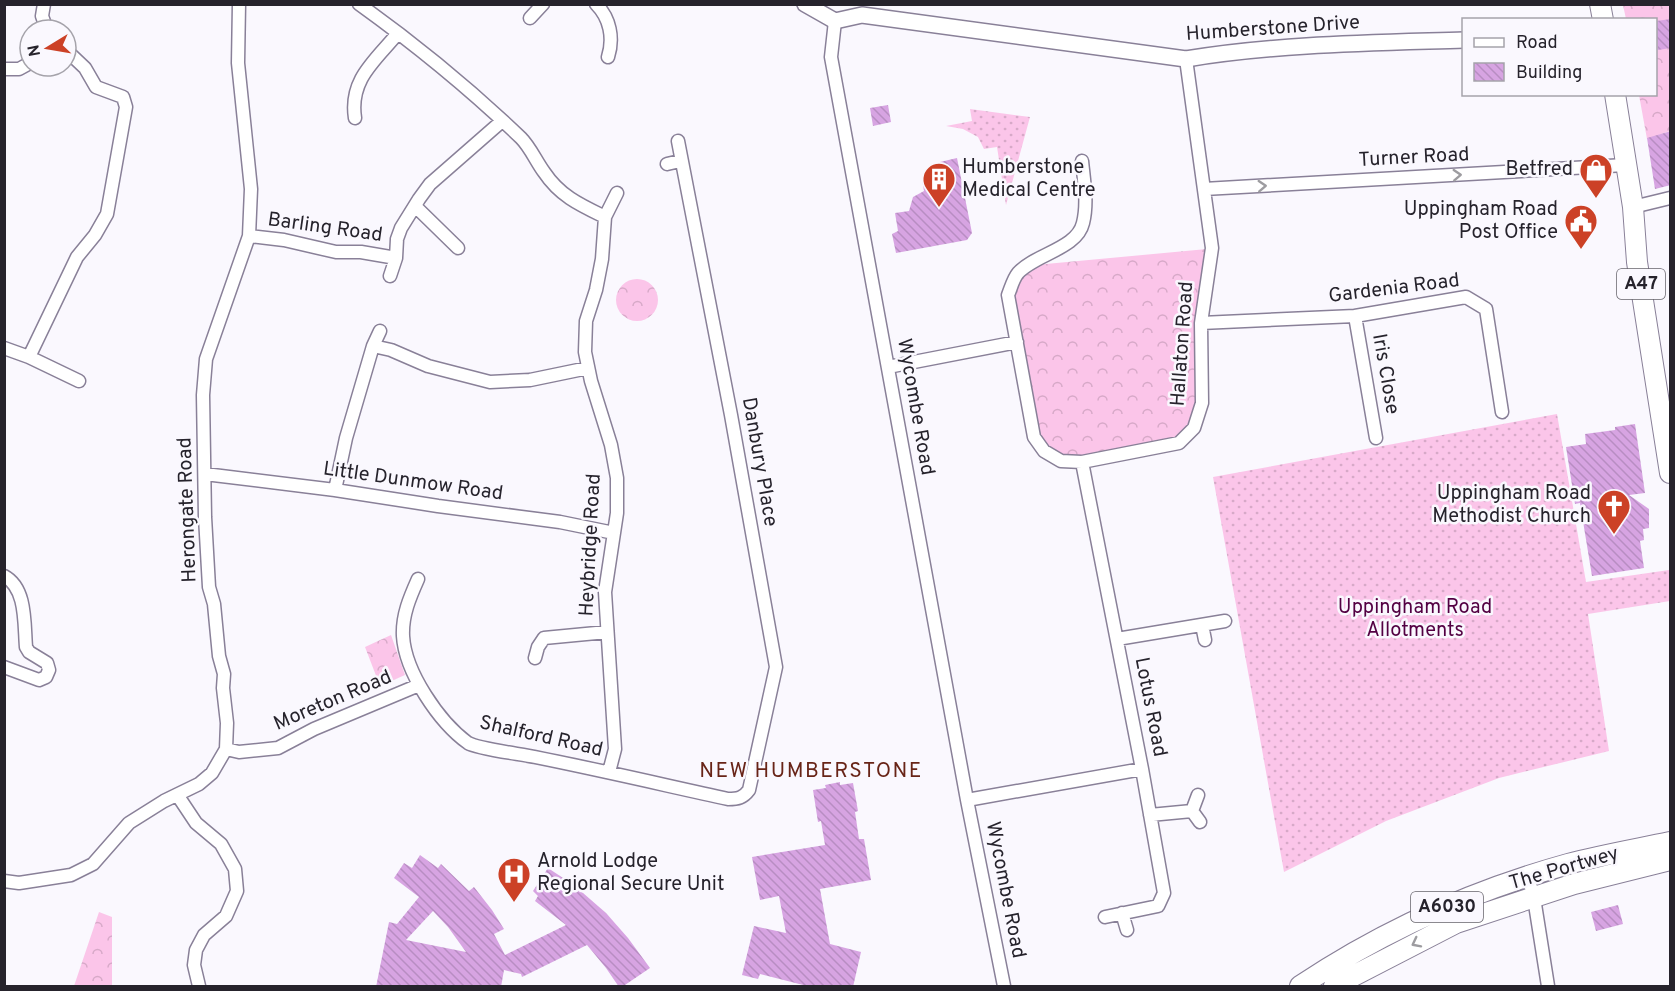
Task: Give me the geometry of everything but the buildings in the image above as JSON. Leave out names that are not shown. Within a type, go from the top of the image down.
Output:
[{"type":"highway","name":"A47","points":[[1615,96],[1633,207],[1637,262],[1667,423],[1671,473]]},
{"type":"highway","name":"The Portwey","points":[[1300,987],[1330,966],[1440,910],[1569,864],[1671,842]]},
{"type":"highway","name":"The Portwey","points":[[1338,985],[1456,923],[1574,884],[1671,860]]},
{"type":"street","name":"Herongate Road","points":[[4,881],[19,883],[71,875],[93,864],[129,823],[164,801],[199,784],[212,773],[226,748],[224,674],[219,656],[209,587],[205,517],[203,394],[206,358],[249,236],[251,189],[238,63],[239,4]]},
{"type":"street","points":[[358,4],[398,33],[475,96],[524,140],[546,175],[570,201],[605,217]]},
{"type":"street","points":[[530,18],[543,4]]},
{"type":"street","points":[[596,4],[603,12],[610,28],[611,48],[608,57]]},
{"type":"street","points":[[805,4],[836,21]]},
{"type":"street","name":"Humberstone Drive","points":[[836,21],[862,15],[1186,59],[1223,53],[1382,42],[1462,40]]},
{"type":"street","name":"Wycombe Road","points":[[836,21],[831,57],[967,800],[1005,987]]},
{"type":"street","points":[[355,117],[353,105],[357,84],[398,33]]},
{"type":"street","name":"Hallaton Road","points":[[1082,161],[1086,198],[1083,224],[1073,240],[1033,260],[1016,275],[1008,295],[1034,437],[1044,451],[1061,461],[1082,462],[1179,443],[1194,428],[1202,403],[1201,323],[1212,248],[1186,59]]},
{"type":"street","points":[[29,357],[52,313],[76,257],[95,235],[107,214],[126,107],[123,97],[96,87],[85,68],[78,61]]},
{"type":"street","name":"Barling Road","points":[[390,276],[396,258],[400,228],[430,184],[502,121]]},
{"type":"street","name":"Danbury Place","points":[[678,141],[680,161],[731,415],[776,667],[749,790]]},
{"type":"street","points":[[667,164],[680,161]]},
{"type":"street","name":"Turner Road","points":[[1204,189],[1625,165]]},
{"type":"street","name":"Heybridge Road","points":[[609,772],[615,749],[605,592],[614,534],[617,478],[611,445],[585,352],[586,321],[597,290],[605,217],[617,193]]},
{"type":"street","points":[[1633,207],[1671,198]]},
{"type":"street","points":[[415,206],[459,248]]},
{"type":"street","name":"Barling Road","points":[[249,236],[284,240],[336,252],[361,252],[396,258]]},
{"type":"street","name":"Gardenia Road","points":[[1201,323],[1355,316],[1466,297],[1486,309],[1502,412]]},
{"type":"street","name":"Iris Close","points":[[1355,316],[1376,438]]},
{"type":"street","points":[[335,490],[345,438],[373,346],[380,331]]},
{"type":"street","points":[[888,367],[1017,342]]},
{"type":"street","points":[[373,346],[391,350],[428,366],[490,382],[530,380],[588,369]]},
{"type":"street","points":[[4,348],[29,357],[79,381]]},
{"type":"street","name":"Lotus Road","points":[[1082,462],[1164,893],[1158,906],[1105,917]]},
{"type":"street","name":"Little Dunmow Road","points":[[205,474],[560,522],[614,534]]},
{"type":"street","points":[[4,576],[18,587],[21,596],[26,647],[29,652],[47,663],[49,670],[46,677],[39,680],[4,667]]},
{"type":"street","name":"Shalford Road","points":[[418,579],[405,610],[403,636],[408,657],[419,685],[449,725],[470,744],[728,799],[744,796],[749,790]]},
{"type":"street","points":[[1117,639],[1225,621]]},
{"type":"street","points":[[1202,625],[1205,640]]},
{"type":"street","points":[[535,658],[537,647],[544,638],[608,632]]},
{"type":"street","name":"Moreton Road","points":[[226,748],[239,752],[278,748],[314,729],[419,685]]},
{"type":"street","name":"Wycombe Road","points":[[967,800],[1142,769]]},
{"type":"street","points":[[1192,811],[1198,795]]},
{"type":"street","points":[[178,796],[196,823],[221,844],[235,869],[237,891],[226,916],[204,936],[196,950],[194,965],[199,987]]},
{"type":"street","points":[[1150,815],[1192,811]]},
{"type":"street","points":[[1192,811],[1200,822]]},
{"type":"street","points":[[1528,877],[1534,898],[1548,987]]},
{"type":"street","points":[[1122,913],[1127,930]]},
{"type":"green space","points":[[1623,5],[1670,5],[1670,131],[1647,139],[1639,96],[1657,96],[1657,18],[1626,18]]},
{"type":"green space","points":[[970,109],[1030,117],[1006,205],[997,147],[984,149],[978,137],[963,129],[946,126],[972,121]]},
{"type":"green space","points":[[1207,249],[1198,402],[1190,427],[1177,439],[1082,457],[1062,456],[1046,448],[1038,435],[1013,295],[1019,279],[1035,265]]},
{"type":"green space","points":[[637,279],[652,285],[658,300],[652,315],[637,321],[622,315],[616,300],[622,285]]},
{"type":"green space","name":"Uppingham Road Allotments","points":[[1557,414],[1586,582],[1669,570],[1670,601],[1588,614],[1609,751],[1499,778],[1386,821],[1284,872],[1213,477]]},
{"type":"green space","points":[[391,635],[405,675],[380,686],[365,647]]},
{"type":"green space","points":[[99,912],[112,917],[112,986],[74,986]]},
{"type":"place","name":"Betfred","points":[[1596,199]]},
{"type":"place","name":"Humberstone Medical Centre","points":[[939,208]]},
{"type":"place","name":"Uppingham Road Post Office","points":[[1581,250]]},
{"type":"place","name":"Uppingham Road Methodist Church","points":[[1614,535]]},
{"type":"place","name":"Arnold Lodge Regional Secure Unit","points":[[514,903]]},
{"type":"district","name":"NEW HUMBERSTONE","points":[[811,771]]}]
